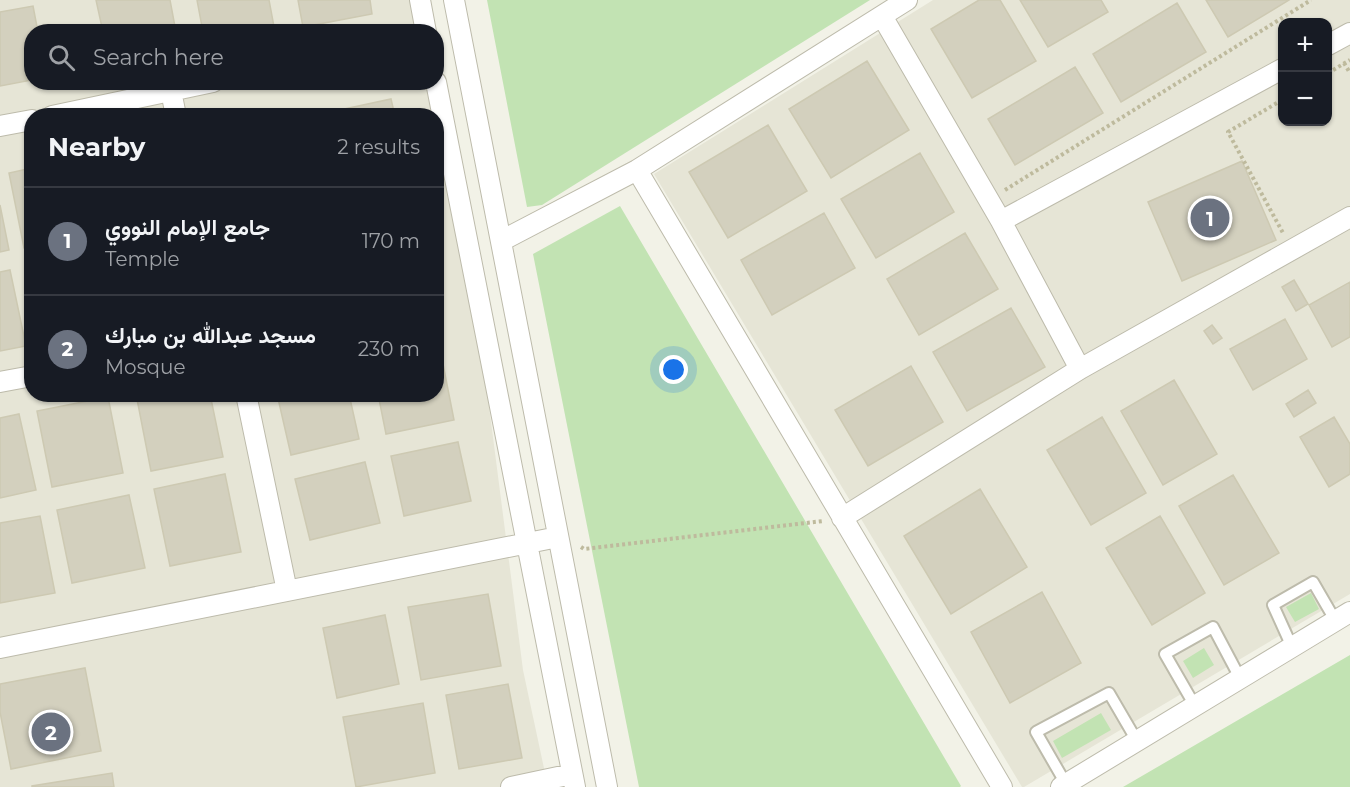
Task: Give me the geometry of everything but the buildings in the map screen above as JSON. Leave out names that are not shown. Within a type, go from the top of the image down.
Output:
[{"type":"street","points":[[420,0],[424,24]]},
{"type":"street","points":[[454,0],[607,787]]},
{"type":"street","points":[[501,241],[637,170],[907,0]]},
{"type":"street","points":[[882,16],[1001,221],[1080,369]]},
{"type":"street","points":[[1332,43],[1350,33]]},
{"type":"street","points":[[1001,221],[1278,71]]},
{"type":"street","points":[[90,108],[176,90]]},
{"type":"street","points":[[438,90],[441,108]]},
{"type":"street","points":[[171,91],[174,108]]},
{"type":"street","points":[[0,126],[24,122]]},
{"type":"street","points":[[444,123],[574,781],[511,787]]},
{"type":"street","points":[[637,170],[1002,787]]},
{"type":"street","points":[[842,518],[1080,369],[1350,217]]},
{"type":"street","points":[[0,382],[24,378]]},
{"type":"street","points":[[248,402],[287,591]]},
{"type":"street","points":[[0,648],[558,537]]},
{"type":"street","points":[[1063,786],[1343,616]]},
{"type":"lane","points":[[1292,647],[1273,605],[1313,582],[1343,616]]},
{"type":"lane","points":[[1196,706],[1165,654],[1213,627],[1240,678]]},
{"type":"lane","points":[[1063,786],[1036,732],[1108,693],[1137,741]]},
{"type":"path","points":[[989,200],[1311,0]]},
{"type":"path","points":[[1330,72],[1350,60]]},
{"type":"path","points":[[1344,63],[1350,73]]},
{"type":"path","points":[[1278,102],[1228,132],[1292,250]]},
{"type":"path","points":[[558,537],[584,549],[842,518]]},
{"type":"shaded area","points":[[0,0],[420,0],[425,24],[24,24],[24,90],[437,90],[441,108],[24,108],[24,402],[444,402],[444,124],[469,251],[523,670],[548,787],[0,787]]},
{"type":"shaded area","points":[[933,0],[1350,0],[1350,594],[1022,787],[654,174]]},
{"type":"green space","points":[[487,0],[870,0],[542,205],[527,207]]},
{"type":"green space","points":[[620,206],[960,787],[639,787],[533,254]]},
{"type":"green space","points":[[1311,593],[1319,609],[1295,622],[1286,607]]},
{"type":"green space","points":[[1204,648],[1214,665],[1193,678],[1183,661]]},
{"type":"green space","points":[[1350,655],[1350,787],[1123,787]]},
{"type":"green space","points":[[1101,713],[1111,730],[1062,758],[1053,741]]},
{"type":"place","name":"جامع الإمام النووي","points":[[1210,218]]},
{"type":"place","name":"مسجد عبدالله بن مبارك","points":[[51,732]]}]
